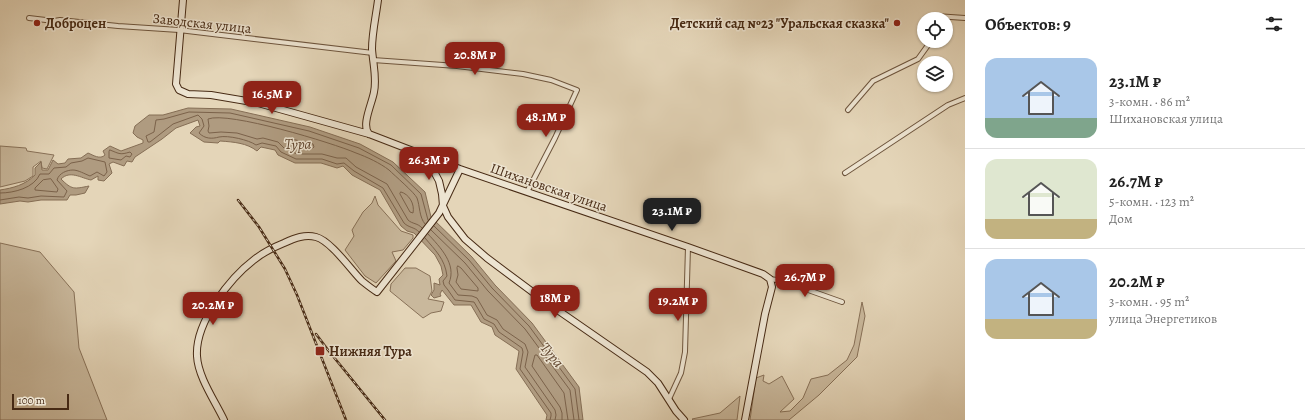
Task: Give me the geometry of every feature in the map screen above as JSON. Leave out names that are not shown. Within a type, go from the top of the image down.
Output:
[{"type":"main road","points":[[180,30],[183,0]]},
{"type":"main road","points":[[369,134],[366,130],[366,123],[375,89],[373,53],[378,0]]},
{"type":"main road","name":"Шихановская улица","points":[[180,30],[176,84],[179,90],[188,94],[211,95],[258,103],[369,134],[460,169],[757,272],[770,280]]},
{"type":"main road","points":[[420,154],[430,164],[439,181],[443,206],[456,228],[475,248],[546,302],[647,372],[658,383],[684,420]]},
{"type":"main road","points":[[224,420],[208,388],[198,363],[198,346],[200,335],[213,307],[246,266],[273,247],[297,237],[307,236],[320,238],[330,246],[363,281],[377,292],[439,213],[460,169]]},
{"type":"main road","points":[[745,420],[771,290],[772,284],[770,280]]},
{"type":"street","name":"Заводская улица","points":[[29,18],[180,30],[373,53]]},
{"type":"street","points":[[953,18],[965,18]]},
{"type":"street","points":[[848,110],[873,81],[918,58],[926,48]]},
{"type":"street","points":[[373,60],[457,66],[523,74],[551,80],[577,90],[555,138],[527,192]]},
{"type":"street","points":[[845,173],[948,105],[965,98]]},
{"type":"street","points":[[669,399],[681,373],[685,352],[688,247]]},
{"type":"street","points":[[770,280],[783,281],[842,302]]},
{"type":"shaded area","points":[[0,146],[26,148],[27,151],[54,155],[47,169],[42,168],[41,161],[33,167],[33,176],[25,181],[0,187]]},
{"type":"shaded area","points":[[375,196],[378,205],[401,231],[413,235],[413,238],[403,250],[392,252],[396,261],[376,283],[365,276],[345,250],[354,236],[352,230],[363,212],[372,203]]},
{"type":"shaded area","points":[[0,243],[40,252],[74,292],[79,348],[107,420],[0,420]]},
{"type":"shaded area","points":[[405,268],[416,268],[430,276],[432,291],[428,299],[444,302],[441,311],[431,313],[423,318],[390,291],[391,284]]},
{"type":"shaded area","points":[[862,302],[865,316],[857,357],[819,395],[789,420],[750,420],[756,378],[764,375],[763,381],[769,384],[782,376],[794,399],[780,412],[790,411],[803,398],[811,379],[828,375],[847,360],[854,345]]},
{"type":"shaded area","points":[[740,396],[737,420],[692,419],[720,413]]},
{"type":"water","name":"Тура","points":[[188,108],[231,109],[310,127],[360,144],[393,162],[425,192],[431,217],[472,257],[495,285],[532,323],[579,387],[583,420],[546,420],[547,415],[516,369],[519,351],[495,335],[492,327],[481,322],[471,305],[454,305],[442,290],[440,294],[441,296],[434,298],[431,295],[434,290],[434,283],[440,285],[439,279],[443,275],[441,266],[435,255],[414,233],[407,231],[401,226],[380,190],[352,175],[343,166],[337,168],[321,163],[295,163],[278,155],[275,150],[261,147],[257,151],[240,143],[220,141],[218,143],[204,142],[190,133],[196,127],[200,126],[198,120],[176,128],[135,157],[132,162],[127,161],[124,166],[113,162],[109,164],[112,173],[104,181],[98,180],[98,176],[91,180],[76,175],[68,175],[61,179],[74,188],[89,186],[85,193],[70,195],[67,200],[20,201],[0,204],[0,190],[23,184],[35,175],[35,168],[41,162],[42,170],[48,170],[53,160],[58,164],[65,163],[68,159],[81,158],[88,153],[96,157],[101,157],[105,155],[103,151],[110,146],[121,151],[143,143],[143,140],[133,133],[135,126],[149,115],[163,115]]},
{"type":"railway","points":[[238,200],[259,227],[285,269],[297,295],[346,420]]},
{"type":"railway","points":[[316,334],[385,420]]},
{"type":"place","name":"Доброцен","points":[[37,23]]},
{"type":"place","name":"Детский сад №23 \"Уральская сказка\"","points":[[897,23]]},
{"type":"place","name":"Нижняя Тура","points":[[320,351]]}]
